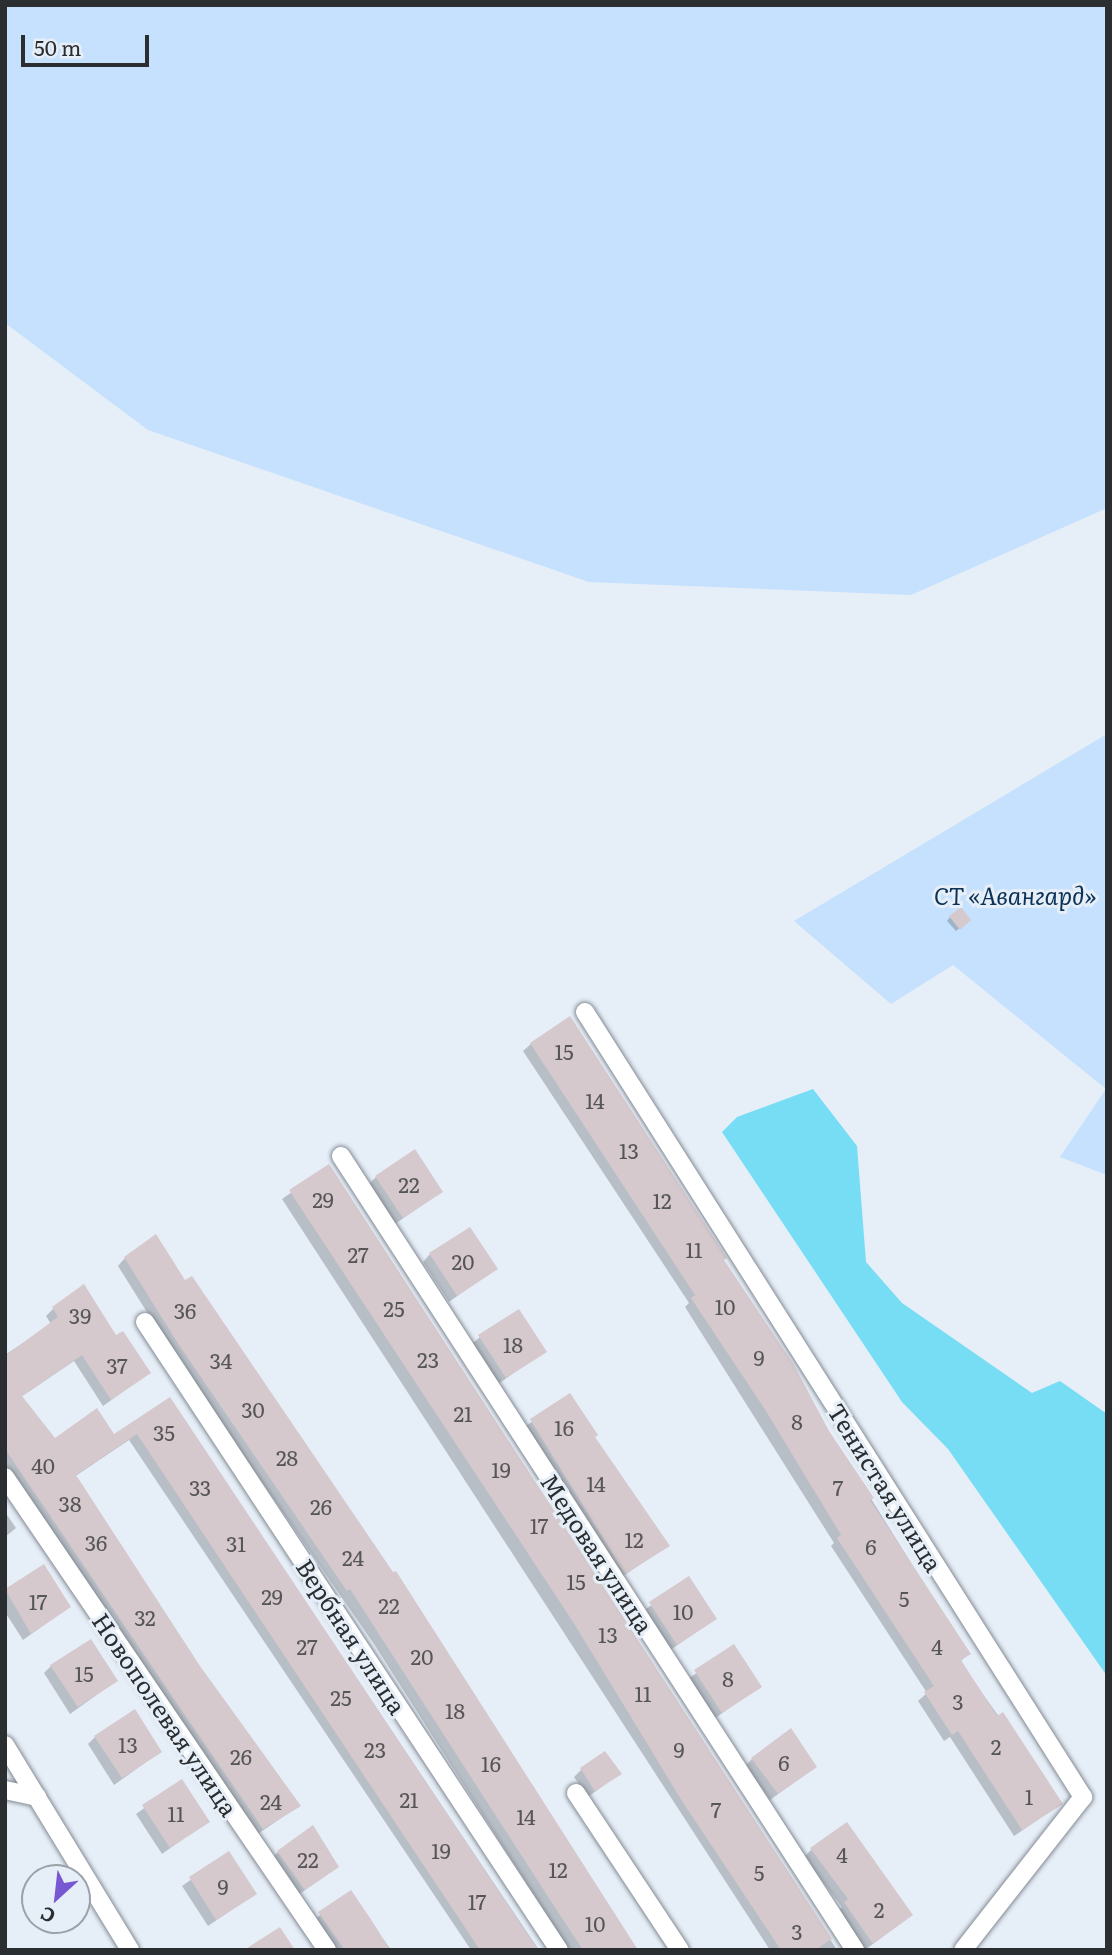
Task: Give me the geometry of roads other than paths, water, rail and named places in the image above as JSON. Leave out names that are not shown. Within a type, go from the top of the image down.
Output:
[{"type":"street","name":"Тенистая улица","points":[[585,1012],[1083,1797],[963,1950]]},
{"type":"street","name":"Медовая улица","points":[[341,1156],[855,1950]]},
{"type":"street","name":"Вербная улица","points":[[145,1322],[559,1950]]},
{"type":"street","name":"Новополевая улица","points":[[5,1477],[327,1950]]},
{"type":"street","points":[[5,1745],[130,1950]]},
{"type":"street","points":[[5,1790],[37,1797]]},
{"type":"street","points":[[576,1793],[680,1950]]},
{"type":"water","points":[[813,1089],[857,1146],[866,1262],[902,1303],[1032,1393],[1060,1381],[1107,1414],[1107,1676],[948,1449],[902,1402],[722,1132],[737,1117]]},
{"type":"park label","name":"СТ «Авангард»","points":[[1015,895]]}]
